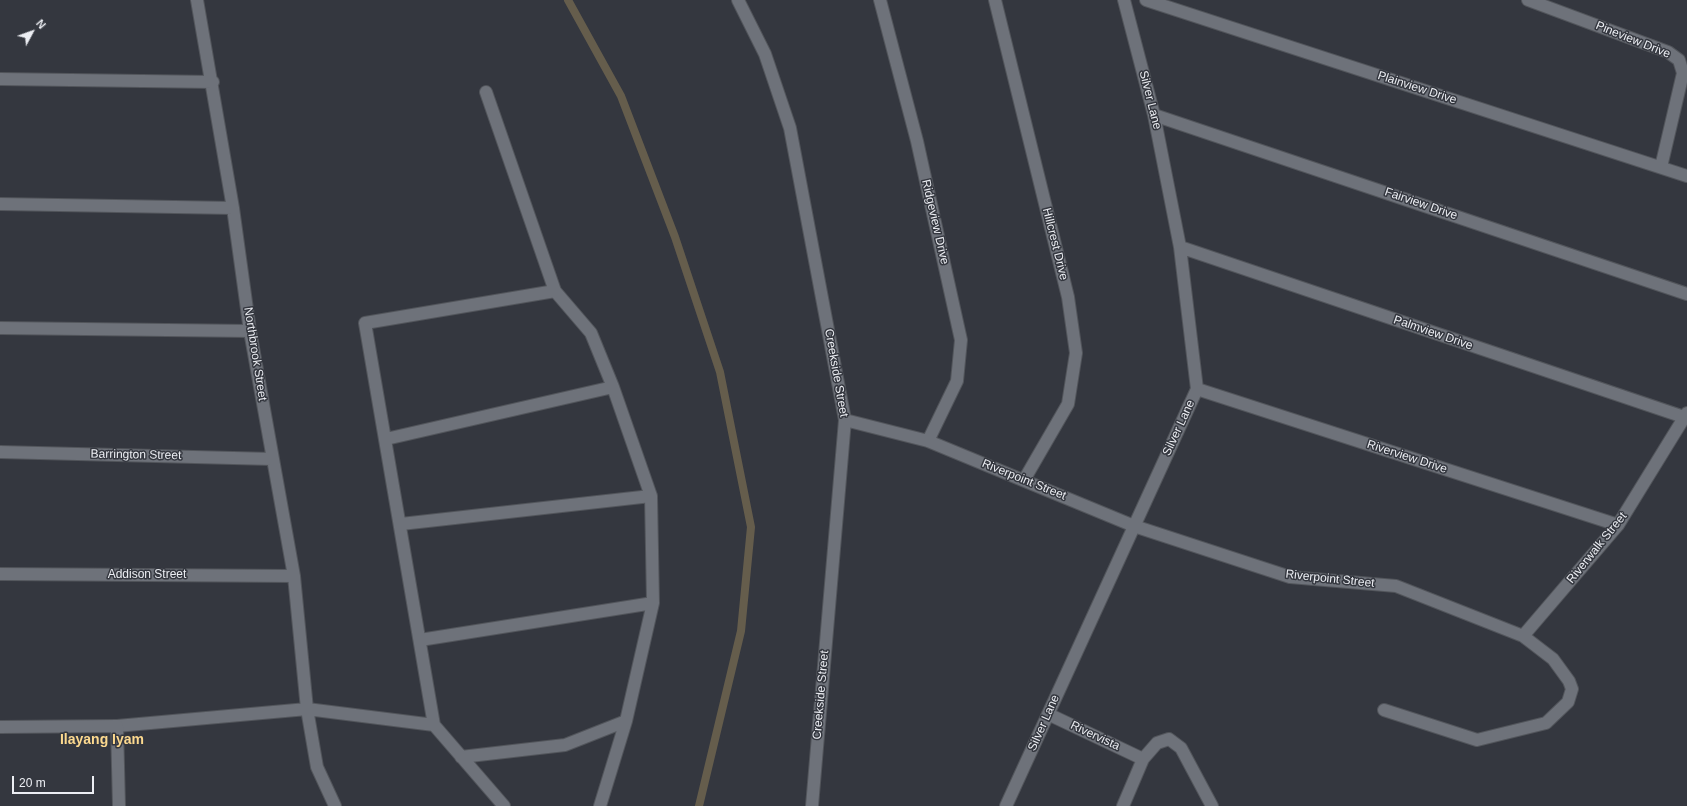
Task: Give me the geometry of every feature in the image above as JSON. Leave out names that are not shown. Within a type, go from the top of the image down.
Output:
[{"type":"street","name":"Northbrook Street","points":[[198,0],[233,208],[250,331],[294,576],[307,709],[317,767],[335,806]]},
{"type":"street","name":"Creekside Street","points":[[738,0],[765,54],[790,128],[845,420],[812,806]]},
{"type":"street","name":"Ridgeview Drive","points":[[880,0],[917,141],[961,340],[957,381],[928,441]]},
{"type":"street","name":"Hillcrest Drive","points":[[995,0],[1068,298],[1076,353],[1068,404],[1024,480]]},
{"type":"street","name":"Silver Lane","points":[[1006,806],[1197,390],[1180,247],[1154,115],[1124,0]]},
{"type":"street","name":"Plainview Drive","points":[[1146,0],[1687,176]]},
{"type":"street","name":"Pineview Drive","points":[[1528,0],[1668,52],[1679,60],[1683,73],[1661,167]]},
{"type":"street","points":[[0,79],[213,82]]},
{"type":"street","points":[[486,92],[556,291],[591,333],[613,387],[651,496],[653,603],[626,721],[600,806]]},
{"type":"street","name":"Fairview Drive","points":[[1154,115],[1687,294]]},
{"type":"street","points":[[0,204],[233,208]]},
{"type":"street","name":"Palmview Drive","points":[[1180,247],[1686,416]]},
{"type":"street","points":[[504,806],[434,726],[401,524],[365,323],[556,291]]},
{"type":"street","points":[[0,328],[250,331]]},
{"type":"street","points":[[386,439],[613,387]]},
{"type":"street","name":"Riverview Drive","points":[[1197,390],[1618,526]]},
{"type":"street","name":"Riverwalk Street","points":[[1523,636],[1618,526],[1686,416]]},
{"type":"street","name":"Riverpoint Street","points":[[845,420],[928,441],[1134,526],[1290,577],[1396,586],[1523,636],[1553,659],[1569,680],[1572,689],[1568,702],[1546,723],[1477,740],[1384,710]]},
{"type":"street","name":"Barrington Street","points":[[0,452],[272,459]]},
{"type":"street","points":[[401,524],[651,496]]},
{"type":"street","name":"Addison Street","points":[[0,574],[294,576]]},
{"type":"street","points":[[420,640],[653,603]]},
{"type":"street","points":[[0,727],[117,726],[307,709],[434,726]]},
{"type":"street","name":"Rivervista","points":[[1048,714],[1143,759]]},
{"type":"street","points":[[461,757],[565,745],[626,721]]},
{"type":"street","points":[[117,726],[119,806]]},
{"type":"street","points":[[1123,806],[1143,759],[1157,743],[1169,739],[1181,748],[1212,806]]},
{"type":"waterway","points":[[568,0],[621,96],[675,237],[720,372],[751,527],[741,631],[699,806]]},
{"type":"district","name":"Ilayang Iyam","points":[[102,740]]}]
